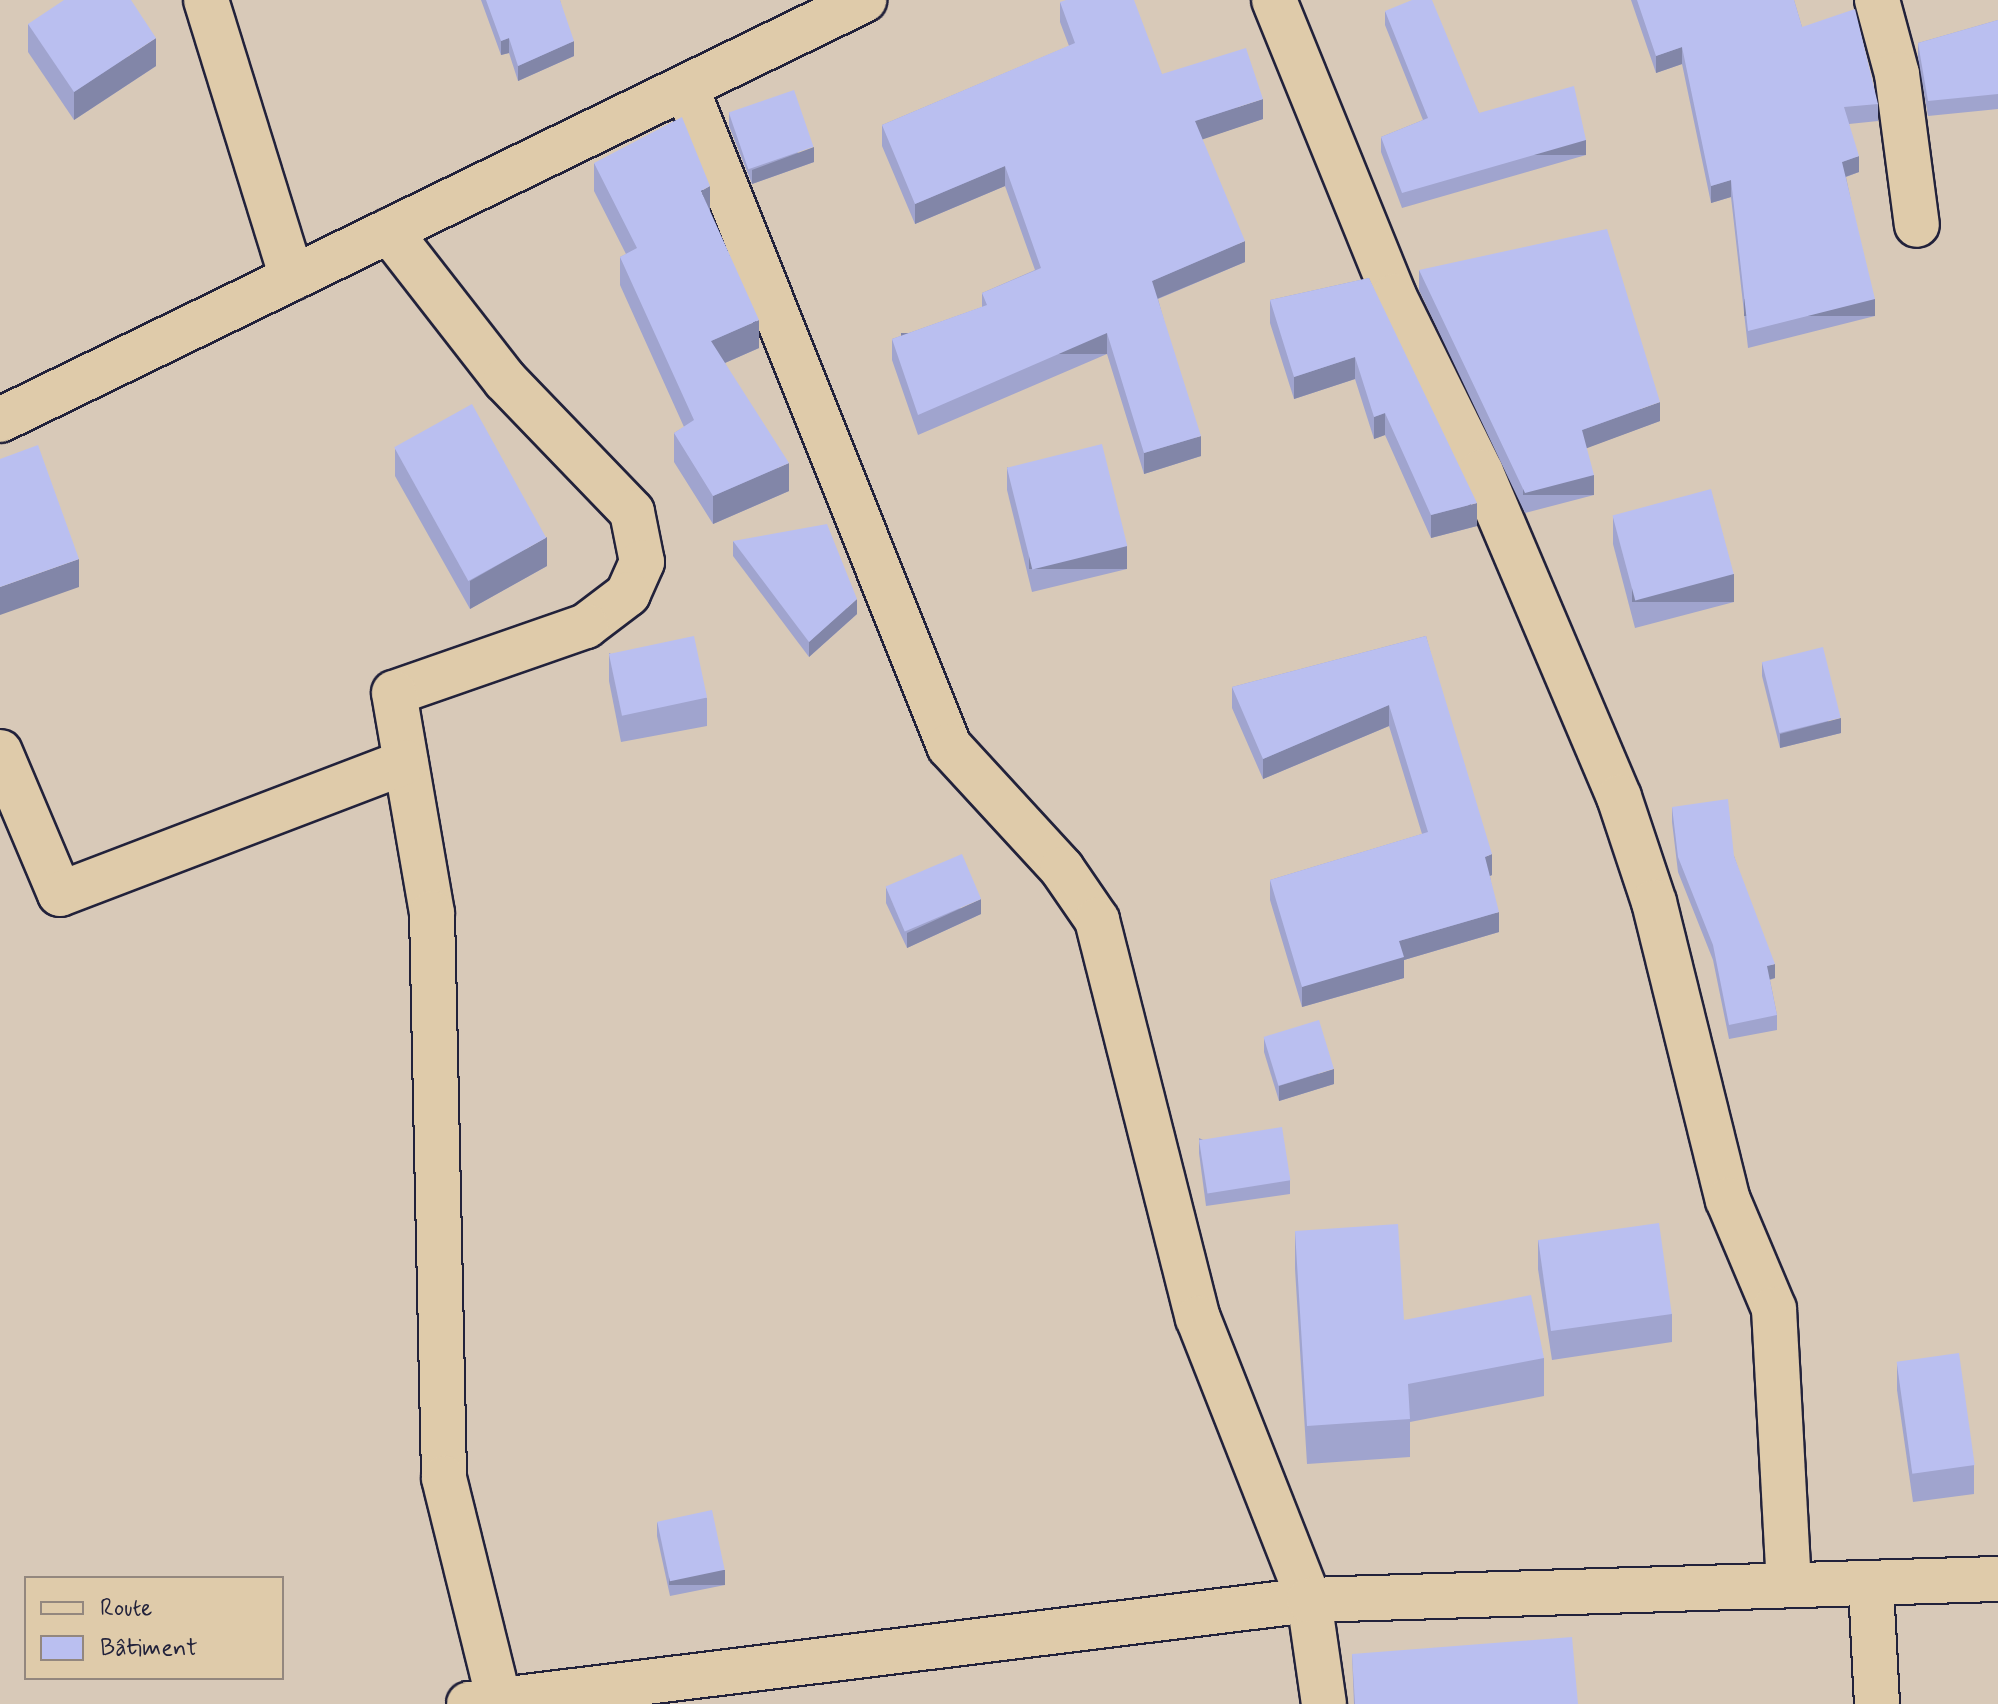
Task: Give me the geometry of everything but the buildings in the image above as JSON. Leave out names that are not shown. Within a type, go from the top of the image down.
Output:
[{"type":"street","points":[[206,0],[292,278]]},
{"type":"street","points":[[0,420],[864,0]]},
{"type":"street","points":[[1274,0],[1394,296],[1481,472],[1619,797],[1654,902],[1728,1200],[1774,1309],[1789,1582]]},
{"type":"street","points":[[1877,0],[1897,74],[1917,225]]},
{"type":"street","points":[[686,87],[949,746],[1062,869],[1097,920],[1198,1318],[1309,1600],[1324,1704]]},
{"type":"street","points":[[389,231],[505,380],[632,512],[642,562],[628,594],[586,626],[394,693],[432,913],[444,1478],[483,1700],[1309,1600],[1789,1582],[1871,1586],[1998,1579]]},
{"type":"street","points":[[0,752],[60,894],[406,762]]},
{"type":"street","points":[[1871,1586],[1877,1704]]}]
